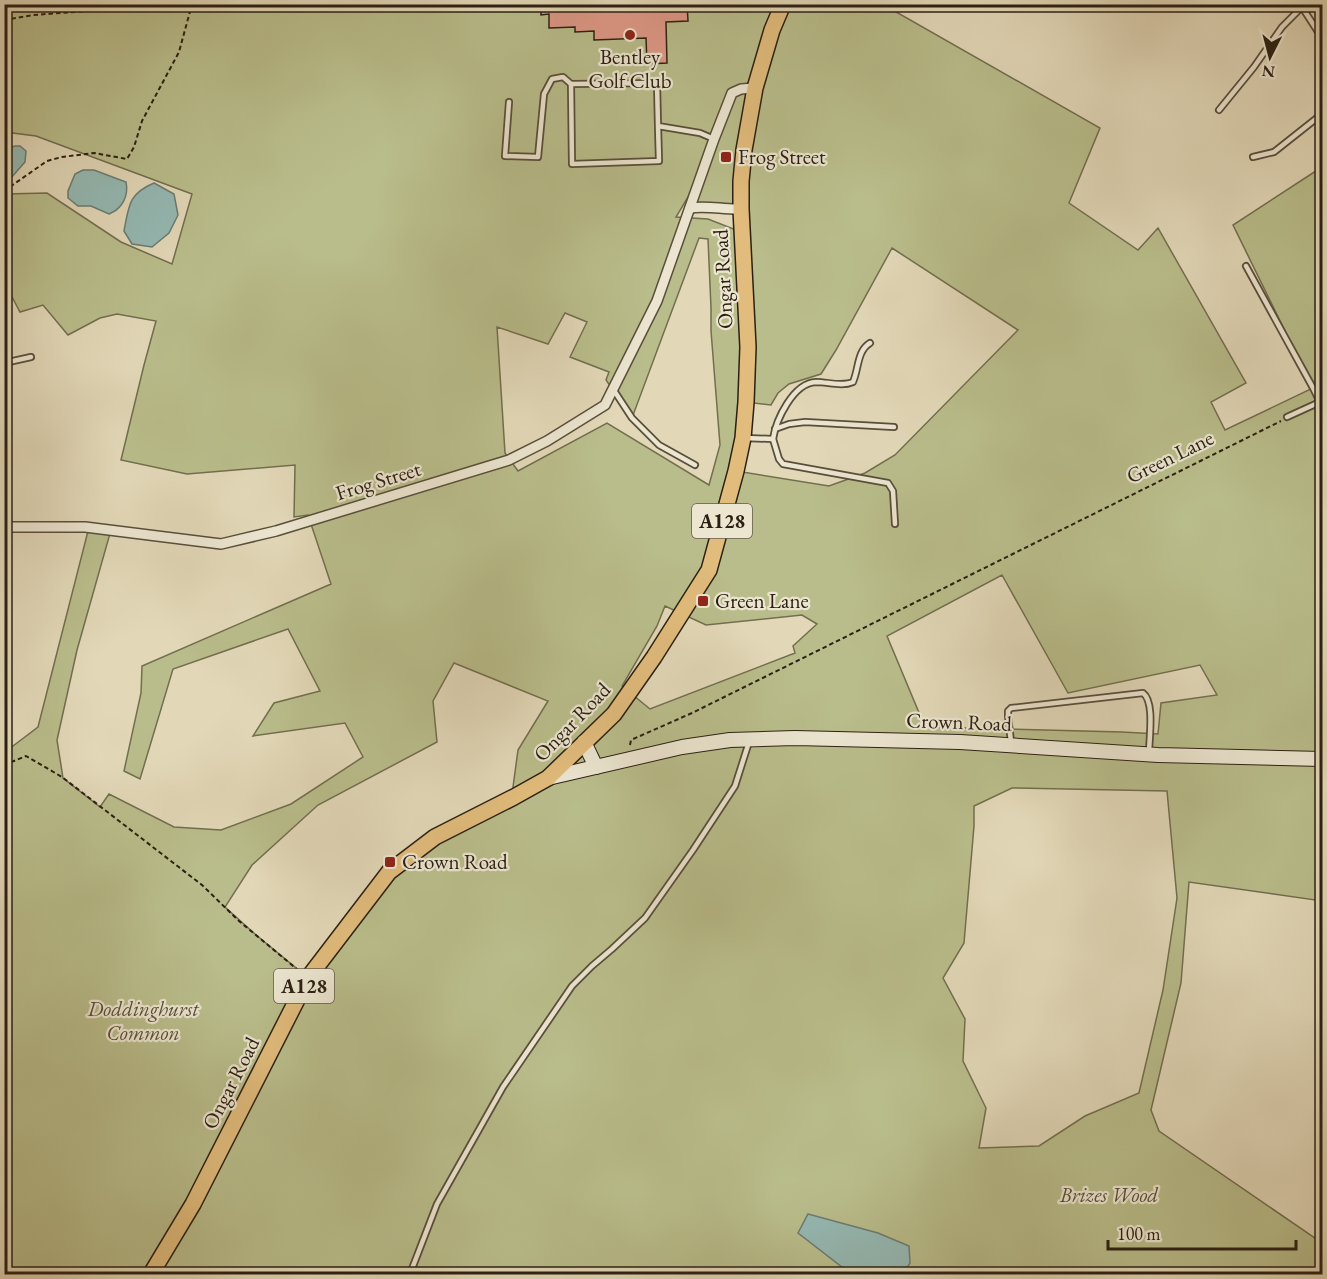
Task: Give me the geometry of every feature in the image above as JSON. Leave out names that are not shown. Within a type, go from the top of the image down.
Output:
[{"type":"main road","name":"Ongar Road","points":[[151,1275],[193,1204],[308,978],[389,872],[435,837],[548,778],[614,714],[654,657],[709,570],[736,471],[746,402],[748,347],[741,209],[744,150],[755,88],[772,30],[783,4]]},
{"type":"street","name":"Frog Street","points":[[4,527],[85,527],[221,544],[265,534],[509,460],[547,441],[605,405],[657,302],[732,93],[741,89],[755,88]]},
{"type":"street","points":[[690,208],[698,206],[728,210],[741,209]]},
{"type":"street","name":"Crown Road","points":[[548,778],[682,747],[749,739],[949,741],[1149,754],[1323,759]]},
{"type":"street","points":[[584,742],[596,767]]},
{"type":"lane","points":[[1219,110],[1282,27],[1301,6],[1323,38]]},
{"type":"lane","points":[[509,102],[505,156],[538,157],[544,94],[552,79],[563,77],[571,84],[657,83],[659,161],[572,164],[571,84]]},
{"type":"lane","points":[[1253,157],[1274,152],[1323,114]]},
{"type":"lane","points":[[658,126],[700,133],[714,139]]},
{"type":"lane","points":[[1246,266],[1321,402],[1287,417]]},
{"type":"lane","points":[[870,343],[861,351],[853,382],[845,384],[817,382],[804,385],[795,393],[775,429],[773,439],[779,459],[783,464],[888,483],[893,491],[895,524]]},
{"type":"lane","points":[[4,363],[31,357]]},
{"type":"lane","points":[[613,389],[632,418],[659,446],[695,465]]},
{"type":"lane","points":[[775,429],[805,422],[894,427]]},
{"type":"lane","points":[[742,438],[773,439]]},
{"type":"lane","points":[[1011,745],[1008,716],[1011,708],[1143,693],[1150,704],[1149,754]]},
{"type":"lane","points":[[410,1275],[436,1204],[503,1087],[572,986],[645,918],[735,786],[749,739]]},
{"type":"path","points":[[4,20],[33,15],[186,4]]},
{"type":"path","points":[[4,191],[47,161],[94,153],[127,159],[134,147],[142,121],[179,52],[192,4]]},
{"type":"path","name":"Green Lane","points":[[627,760],[631,740],[692,713],[1287,417]]},
{"type":"path","points":[[4,765],[26,756],[62,777],[201,885],[239,921],[308,978]]},
{"type":"green space","points":[[4,5],[884,5],[1100,128],[1069,203],[1138,250],[1158,228],[1246,383],[1211,402],[1225,430],[1313,388],[1233,225],[1322,167],[1322,901],[1189,882],[1181,983],[1151,1110],[1159,1131],[1322,1243],[1322,1274],[5,1274],[5,752],[38,727],[89,527],[111,530],[77,650],[57,740],[63,778],[100,807],[109,794],[174,827],[221,830],[291,804],[363,757],[345,723],[253,736],[274,703],[320,691],[288,629],[173,669],[140,779],[124,771],[141,693],[142,666],[331,584],[308,515],[294,517],[295,465],[187,474],[121,460],[156,321],[117,314],[100,318],[68,335],[43,305],[20,312],[11,295],[5,299],[5,194],[47,193],[121,242],[172,264],[192,194],[36,136],[5,132]],"holes":[[[691,192],[690,208],[741,209],[741,232],[708,219],[676,217]],[[699,238],[708,239],[711,331],[720,445],[709,485],[607,423],[518,471],[505,453],[497,327],[548,344],[565,313],[587,322],[570,357],[609,372],[606,380],[632,418]],[[892,248],[1018,330],[895,455],[865,473],[829,486],[736,471],[746,402],[771,405],[778,393],[789,384],[821,374]],[[1002,575],[1068,693],[1200,665],[1217,695],[1161,703],[1158,734],[925,727],[887,636]],[[665,606],[706,625],[802,615],[817,624],[793,646],[795,653],[650,709],[622,686],[657,626]],[[454,663],[548,701],[518,750],[513,787],[514,797],[389,872],[338,939],[318,986],[225,907],[252,865],[318,805],[437,742],[433,701]],[[1012,788],[1167,791],[1177,898],[1163,990],[1139,1093],[1085,1116],[1039,1146],[979,1148],[986,1108],[963,1061],[965,1019],[943,978],[964,943],[974,806]]]},
{"type":"water","points":[[20,146],[26,151],[25,162],[11,178],[5,177],[5,149]]},
{"type":"water","points":[[83,170],[94,170],[126,182],[125,197],[118,209],[109,214],[91,206],[78,206],[68,198],[68,191],[75,174]]},
{"type":"water","points":[[154,183],[174,194],[178,215],[169,233],[152,247],[132,244],[124,231],[131,202],[134,196]]},
{"type":"water","points":[[808,1214],[878,1233],[909,1246],[910,1263],[903,1274],[869,1274],[842,1267],[798,1233]]},
{"type":"building","name":"Bentley Golf Club","points":[[541,4],[687,4],[688,21],[666,22],[667,63],[647,64],[646,38],[594,40],[594,31],[575,32],[575,27],[549,28],[549,14],[541,15]]},
{"type":"place","name":"Bentley Golf Club","points":[[630,35]]},
{"type":"place","name":"Frog Street","points":[[726,157]]},
{"type":"place","name":"Green Lane","points":[[703,601]]},
{"type":"place","name":"Crown Road","points":[[390,862]]},
{"type":"park label","name":"Doddinghurst Common","points":[[143,1021]]},
{"type":"park label","name":"Brizes Wood","points":[[1109,1195]]}]
